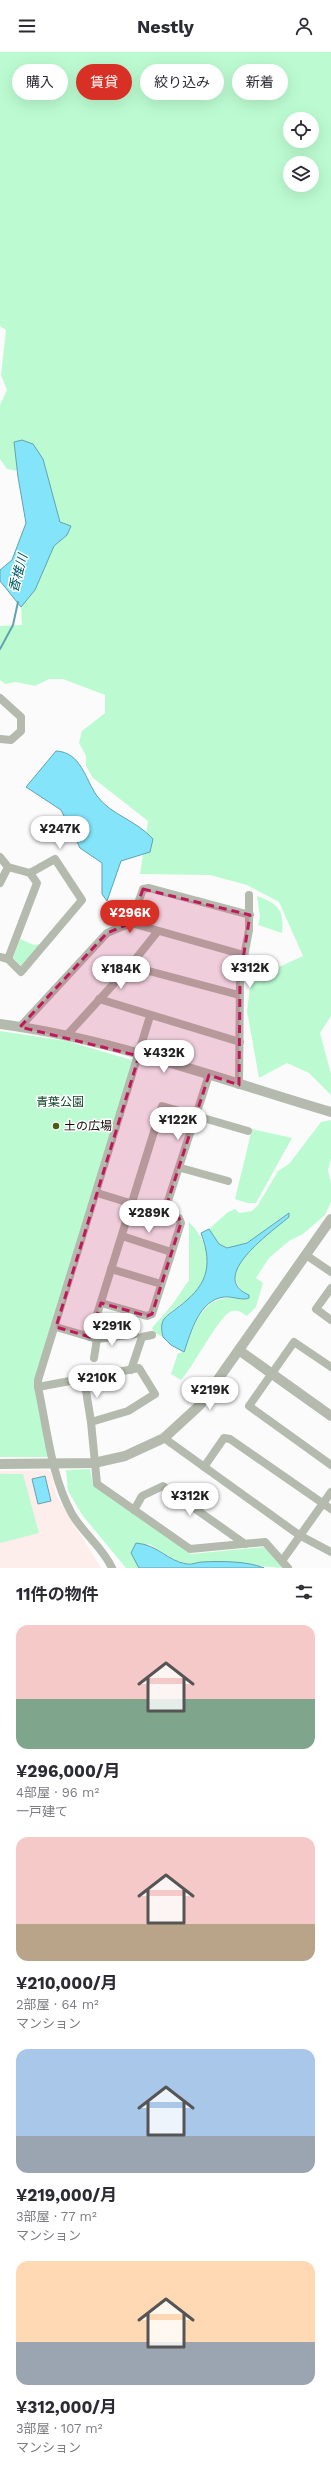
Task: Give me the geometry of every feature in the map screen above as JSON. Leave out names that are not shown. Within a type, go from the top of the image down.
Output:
[{"type":"street","points":[[0,698],[21,717],[21,731],[11,740],[0,739]]},
{"type":"street","points":[[0,857],[8,867],[30,873],[37,883],[8,959]]},
{"type":"street","points":[[0,957],[8,959],[21,972],[82,900],[55,859],[30,873]]},
{"type":"street","points":[[0,884],[8,867]]},
{"type":"street","points":[[131,923],[141,892],[145,888],[250,915]]},
{"type":"street","points":[[239,1085],[239,995],[250,915],[249,895]]},
{"type":"street","points":[[20,1027],[106,933],[131,923],[244,955]]},
{"type":"street","points":[[67,1035],[130,966],[158,931]]},
{"type":"street","points":[[130,966],[239,995]]},
{"type":"street","points":[[99,999],[150,1016],[240,1042]]},
{"type":"street","points":[[112,1568],[73,1516],[59,1483],[38,1380],[56,1327],[150,1016]]},
{"type":"street","points":[[0,1024],[67,1035],[209,1075],[331,1112]]},
{"type":"street","points":[[164,1213],[180,1168],[209,1075]]},
{"type":"street","points":[[94,1358],[93,1338],[101,1303],[162,1106],[248,1131]]},
{"type":"street","points":[[180,1168],[228,1182]]},
{"type":"street","points":[[97,1193],[179,1218],[181,1223],[152,1314],[147,1316],[101,1303]]},
{"type":"street","points":[[0,1464],[94,1463],[125,1456],[164,1438],[196,1410],[240,1351],[331,1219]]},
{"type":"street","points":[[122,1236],[171,1252]]},
{"type":"street","points":[[306,1255],[331,1272]]},
{"type":"street","points":[[111,1269],[161,1284]]},
{"type":"street","points":[[331,1288],[316,1309],[331,1320]]},
{"type":"street","points":[[56,1327],[93,1338],[135,1334]]},
{"type":"street","points":[[131,1370],[142,1337],[152,1335]]},
{"type":"street","points":[[331,1367],[294,1342],[249,1406],[331,1465]]},
{"type":"street","points":[[240,1351],[331,1416]]},
{"type":"street","points":[[38,1386],[139,1368],[155,1394],[128,1411],[90,1422]]},
{"type":"street","points":[[84,1378],[97,1484],[190,1549],[265,1542],[288,1568]]},
{"type":"street","points":[[164,1438],[299,1535],[331,1552]]},
{"type":"street","points":[[204,1467],[224,1438],[230,1439],[322,1505],[331,1509]]},
{"type":"street","points":[[134,1510],[142,1496],[163,1486],[245,1544]]},
{"type":"street","points":[[282,1561],[331,1492]]},
{"type":"highlighted area","points":[[143,889],[250,915],[240,978],[239,1085],[209,1075],[164,1213],[179,1218],[181,1223],[152,1314],[147,1316],[101,1303],[90,1337],[56,1327],[139,1056],[20,1027],[107,933],[131,923]]},
{"type":"shaded area","points":[[47,1470],[51,1473],[57,1497],[101,1568],[0,1568],[0,1471]]},
{"type":"green space","points":[[0,52],[331,52],[331,1016],[320,1033],[331,1074],[331,1095],[309,1073],[287,1063],[259,1078],[247,1011],[251,980],[303,956],[279,902],[247,885],[210,875],[140,874],[148,821],[93,778],[86,766],[86,756],[79,743],[82,731],[105,713],[105,695],[63,679],[49,679],[35,686],[16,682],[5,684],[0,680],[0,626],[22,625],[21,607],[35,590],[54,546],[67,535],[60,522],[43,459],[14,442],[17,471],[7,469],[0,459],[0,405],[7,390],[1,375],[6,330],[0,326]]},
{"type":"green space","points":[[257,896],[270,902],[278,908],[282,918],[282,933],[258,925],[260,917]]},
{"type":"green space","points":[[20,939],[34,945],[40,944],[22,967],[13,958]]},
{"type":"green space","name":"青葉公園","points":[[0,1031],[67,1041],[135,1061],[36,1380],[49,1457],[0,1457]]},
{"type":"green space","points":[[331,1120],[331,1159],[328,1170],[331,1183],[331,1202],[325,1215],[303,1234],[289,1241],[269,1258],[256,1278],[263,1283],[256,1307],[247,1316],[237,1311],[230,1312],[219,1323],[181,1380],[171,1374],[178,1353],[184,1352],[198,1319],[211,1303],[220,1299],[232,1297],[246,1299],[235,1278],[237,1266],[249,1250],[288,1213],[247,1243],[227,1248],[219,1244],[209,1229],[228,1212],[235,1209],[239,1213],[252,1211],[258,1205],[278,1171],[289,1164],[321,1122]]},
{"type":"green space","points":[[252,1129],[292,1138],[256,1203],[247,1203],[235,1199]]},
{"type":"green space","points":[[189,1222],[196,1230],[205,1247],[208,1266],[206,1275],[202,1284],[195,1293],[164,1318],[162,1329],[163,1337],[155,1333],[152,1328],[172,1305],[189,1280]]},
{"type":"green space","points":[[90,1469],[93,1485],[191,1554],[264,1547],[284,1568],[202,1562],[188,1564],[175,1560],[149,1544],[131,1553],[139,1568],[126,1568],[83,1516],[68,1491],[66,1470]]},
{"type":"green space","points":[[0,1474],[23,1474],[39,1533],[0,1543]]},
{"type":"water","points":[[22,440],[33,444],[43,459],[60,522],[71,526],[67,535],[54,546],[35,590],[21,607],[0,581],[0,570],[12,560],[26,523],[14,442]]},
{"type":"water","points":[[56,751],[71,756],[77,761],[97,796],[103,803],[146,832],[153,839],[150,852],[121,861],[107,901],[102,894],[102,863],[80,848],[61,810],[26,787]]},
{"type":"water","points":[[289,1213],[289,1217],[258,1243],[247,1254],[239,1266],[235,1277],[238,1287],[249,1295],[249,1298],[224,1297],[215,1299],[202,1310],[197,1318],[184,1352],[171,1345],[163,1337],[162,1326],[164,1319],[195,1292],[205,1276],[207,1257],[201,1233],[209,1229],[219,1244],[227,1248],[247,1243]]},
{"type":"water","points":[[45,1476],[51,1501],[38,1504],[32,1479]]},
{"type":"water","points":[[136,1543],[144,1544],[174,1560],[187,1564],[200,1562],[234,1562],[264,1568],[139,1568],[131,1553]]},
{"type":"waterway","name":"香椎川","points":[[0,649],[13,625],[18,602]]},
{"type":"place","name":"土の広場","points":[[56,1126]]}]
